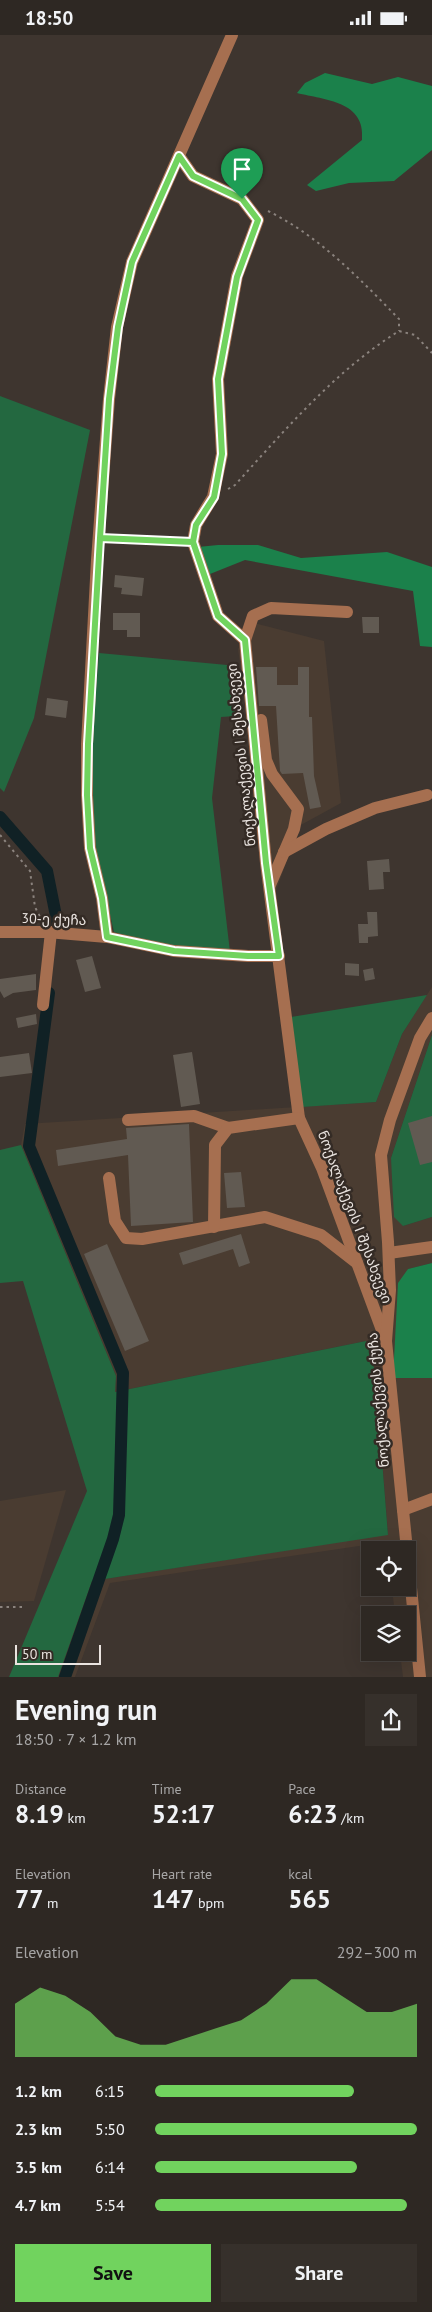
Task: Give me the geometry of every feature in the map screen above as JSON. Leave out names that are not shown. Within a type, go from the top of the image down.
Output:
[{"type":"street","points":[[107,937],[102,898],[90,848],[87,795],[88,735],[109,399],[118,327],[132,262],[232,35]]},
{"type":"street","points":[[179,156],[193,176],[242,199],[258,220],[237,277],[218,379],[222,454],[214,497],[196,525],[193,542],[218,616],[245,640],[254,616],[271,608],[348,612]]},
{"type":"street","name":"ნოქალაქევის I შესახვევი","points":[[245,640],[270,885],[299,1118],[322,1167],[386,1341]]},
{"type":"street","points":[[261,720],[266,759],[269,767],[298,809],[294,829],[270,885]]},
{"type":"street","points":[[284,852],[326,829],[375,807],[426,795]]},
{"type":"street","points":[[43,1005],[49,932]]},
{"type":"street","name":"30-ე ქუჩა","points":[[0,933],[49,932],[107,937],[174,951],[279,956]]},
{"type":"street","name":"ნოქალაქევის ქუჩა","points":[[406,1541],[386,1341],[390,1290],[381,1155],[397,1101],[420,1038],[432,1018]]},
{"type":"street","points":[[128,1120],[194,1116],[228,1128],[299,1118]]},
{"type":"street","points":[[214,1227],[215,1145],[228,1128]]},
{"type":"street","points":[[109,1178],[115,1221],[126,1238],[142,1239],[265,1217],[321,1235],[357,1263]]},
{"type":"street","points":[[389,1253],[432,1247]]},
{"type":"street","points":[[402,1511],[432,1499]]},
{"type":"street","points":[[412,1596],[420,1677]]},
{"type":"path","points":[[265,210],[281,218],[348,267],[399,319],[399,331]]},
{"type":"path","points":[[214,497],[235,485],[298,416],[370,349],[399,331],[414,335],[432,353]]},
{"type":"path","points":[[100,538],[193,542]]},
{"type":"path","points":[[0,835],[30,871],[35,907],[49,932]]},
{"type":"path","points":[[0,1607],[25,1607]]},
{"type":"shaded area","points":[[254,623],[324,641],[341,803],[299,826],[276,891],[266,855],[238,649]]},
{"type":"shaded area","points":[[432,987],[432,1035],[391,1158],[403,1226],[432,1217],[432,1263],[408,1269],[393,1378],[432,1378],[432,1677],[403,1677],[401,1661],[416,1661],[416,1606],[394,1606],[393,1596],[416,1596],[416,1541],[361,1541],[361,1546],[110,1583],[75,1677],[58,1677],[92,1581],[388,1534],[375,1371],[366,1341],[115,1392],[116,1376],[21,1145],[25,1124],[376,1102],[402,1034]]},
{"type":"shaded area","points":[[66,1490],[34,1601],[0,1602],[0,1501]]},
{"type":"green space","points":[[325,73],[372,84],[398,77],[432,86],[432,150],[394,181],[349,183],[316,191],[307,185],[362,140],[362,127],[351,110],[331,101],[297,93],[305,83]]},
{"type":"green space","points":[[0,396],[90,430],[34,718],[4,792],[0,788]]},
{"type":"green space","points":[[258,545],[301,558],[387,552],[432,567],[432,647],[420,646],[413,591],[245,560],[210,574],[198,547]]},
{"type":"green space","points":[[99,653],[227,665],[236,716],[221,717],[212,798],[230,952],[170,949],[114,932],[94,844],[92,744]]},
{"type":"green space","points":[[427,995],[402,1034],[376,1102],[302,1107],[291,1017]]},
{"type":"green space","points":[[432,1035],[432,1217],[403,1226],[394,1217],[391,1158]]},
{"type":"green space","points":[[21,1145],[116,1376],[115,1392],[366,1341],[375,1371],[388,1535],[92,1581],[58,1677],[9,1677],[87,1491],[23,1281],[0,1283],[0,1150]]},
{"type":"green space","points":[[432,1263],[432,1378],[393,1378],[398,1283],[408,1269]]},
{"type":"building","points":[[115,575],[144,578],[142,596],[121,594],[122,588],[114,587]]},
{"type":"building","points":[[113,613],[140,613],[140,637],[127,637],[127,630],[113,630]]},
{"type":"building","points":[[362,617],[379,617],[379,633],[363,633]]},
{"type":"building","points":[[256,667],[277,667],[277,685],[298,685],[298,667],[309,667],[309,717],[312,717],[314,776],[321,807],[310,809],[303,773],[282,774],[280,771],[276,706],[259,706]]},
{"type":"building","points":[[47,698],[68,701],[66,718],[45,715]]},
{"type":"building","points":[[389,859],[390,872],[383,872],[384,889],[369,890],[367,861]]},
{"type":"building","points":[[367,912],[377,912],[378,936],[368,937],[368,943],[359,943],[358,924],[368,924]]},
{"type":"building","points":[[92,956],[101,988],[85,992],[76,960]]},
{"type":"building","points":[[345,963],[359,964],[359,976],[345,975]]},
{"type":"building","points":[[373,968],[375,979],[365,981],[363,970]]},
{"type":"building","points":[[36,974],[36,990],[13,993],[4,998],[0,991],[0,979]]},
{"type":"building","points":[[36,1014],[37,1024],[18,1028],[16,1018]]},
{"type":"building","points":[[192,1052],[200,1104],[181,1107],[173,1055]]},
{"type":"building","points":[[29,1053],[32,1073],[0,1077],[0,1057]]},
{"type":"building","points":[[432,1116],[432,1162],[420,1165],[408,1123]]},
{"type":"building","points":[[189,1124],[193,1222],[131,1226],[128,1155],[58,1166],[56,1150],[127,1139],[126,1128]]},
{"type":"building","points":[[241,1172],[245,1207],[227,1208],[224,1173]]},
{"type":"building","points":[[241,1234],[250,1263],[239,1267],[233,1249],[183,1265],[179,1253]]},
{"type":"building","points":[[107,1244],[149,1341],[125,1351],[84,1254]]},
{"type":"waterway","points":[[0,817],[47,871],[58,926]]},
{"type":"waterway","points":[[49,993],[29,1146],[123,1373],[119,1515],[113,1539],[65,1677]]},
{"type":"route","points":[[242,199],[193,176],[179,156],[132,262],[118,327],[109,399],[100,538],[133,539],[193,542],[218,616],[245,640],[266,863],[279,956],[174,951],[107,937],[102,898],[90,848],[87,795],[88,744],[100,538],[193,542],[196,525],[214,497],[222,454],[218,379],[237,277],[258,220],[242,199]]}]
